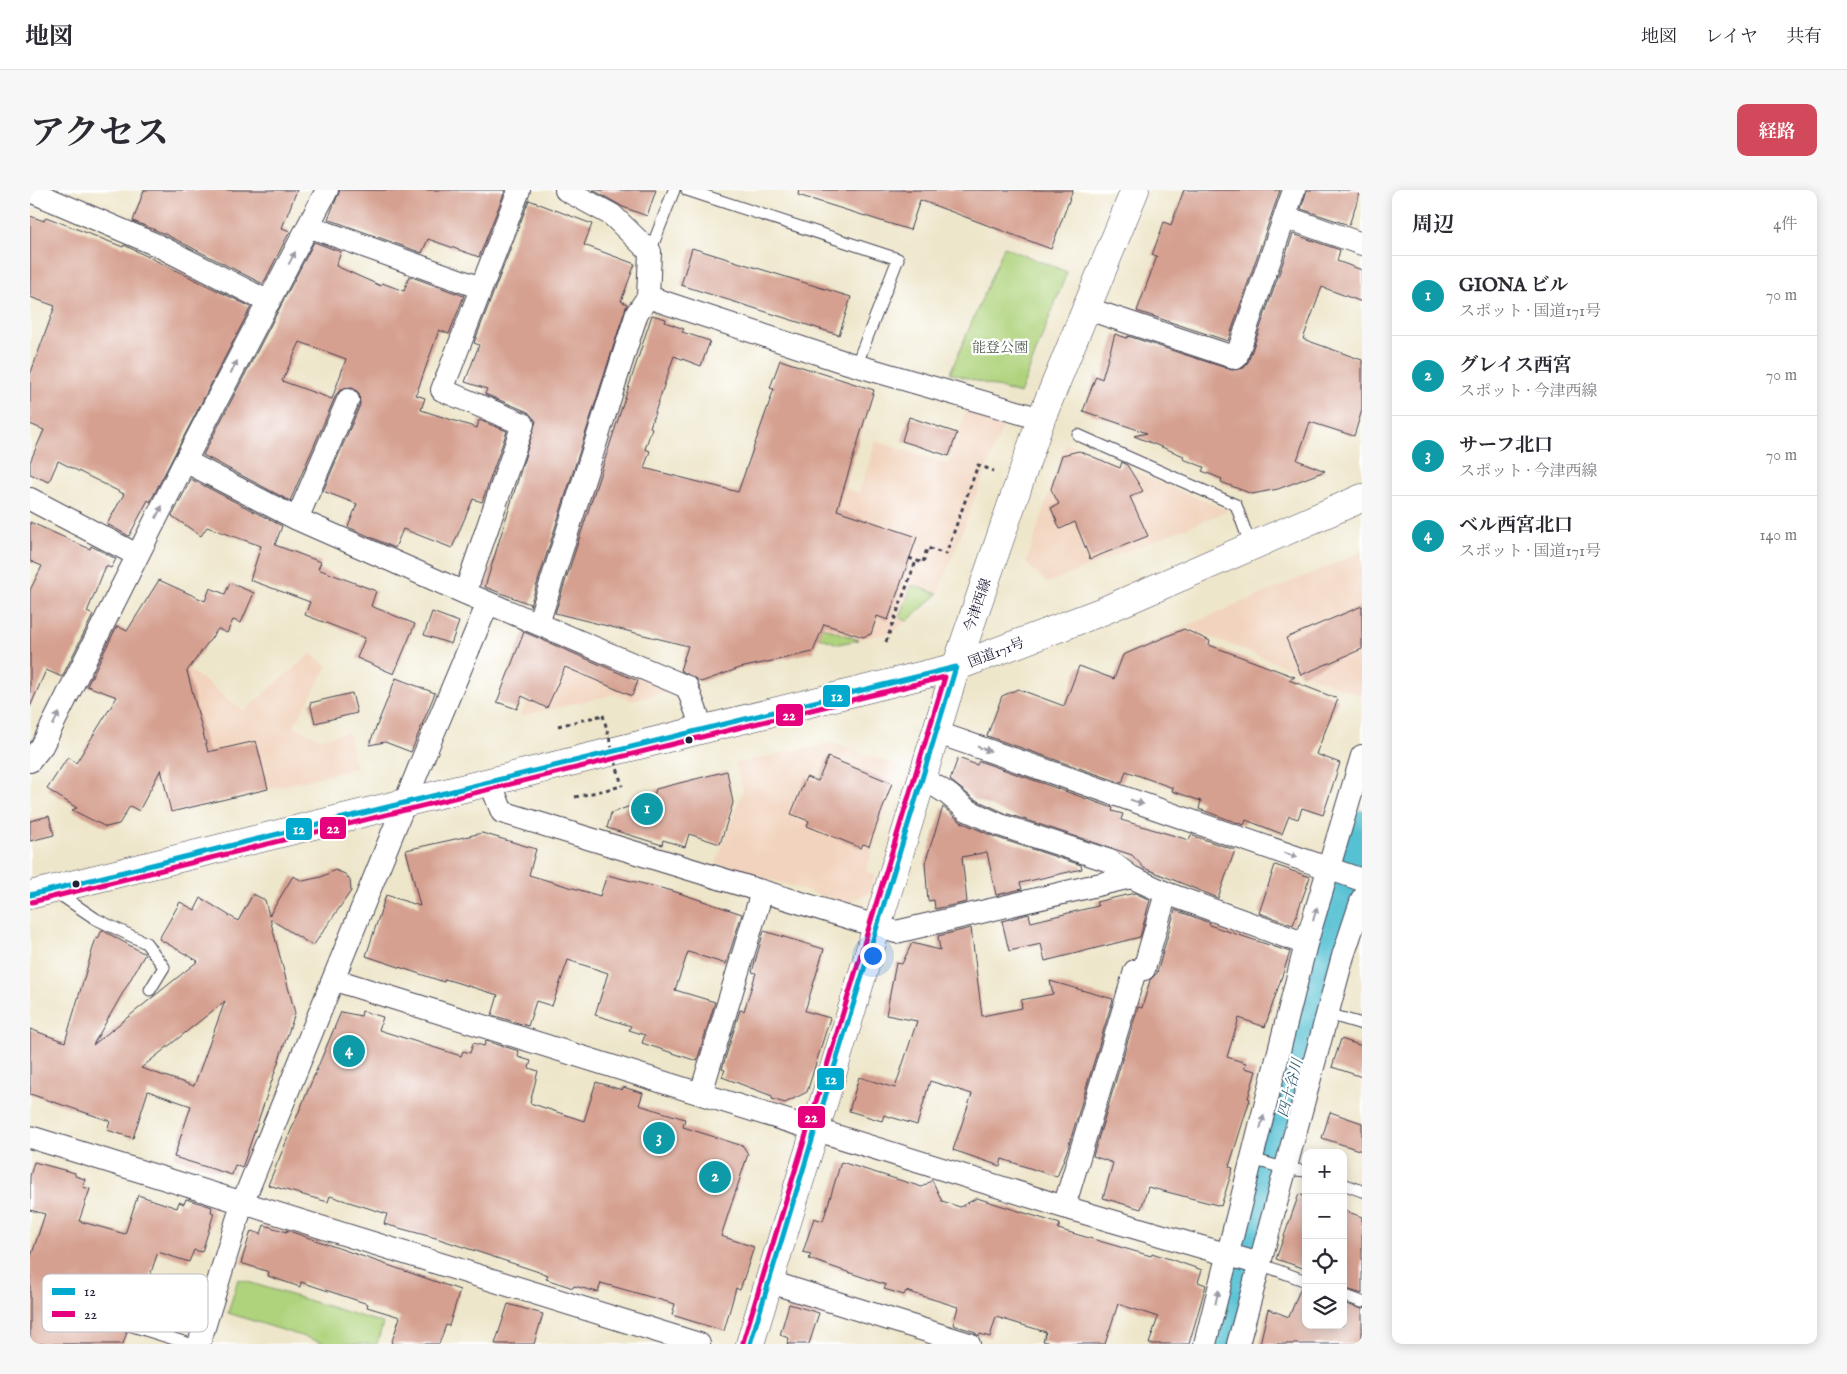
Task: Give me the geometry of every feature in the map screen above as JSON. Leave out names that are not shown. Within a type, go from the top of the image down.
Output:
[{"type":"main road","name":"今津西線","points":[[750,1344],[938,733],[956,668],[1041,419],[1135,190]]},
{"type":"main road","name":"国道171号","points":[[41,892],[956,668],[1104,611],[1362,498]]},
{"type":"street","points":[[30,761],[42,746],[185,461],[327,190]]},
{"type":"street","points":[[465,593],[523,424],[442,390],[519,190]]},
{"type":"street","points":[[538,624],[637,313],[648,297],[650,252],[590,196],[566,190]]},
{"type":"street","points":[[1088,308],[1236,358],[1294,190]]},
{"type":"street","points":[[30,191],[159,246],[269,302]]},
{"type":"street","points":[[1285,217],[1361,240]]},
{"type":"street","points":[[308,226],[481,288]]},
{"type":"street","points":[[648,297],[856,366],[1041,419]]},
{"type":"street","points":[[297,519],[348,400]]},
{"type":"street","points":[[185,461],[297,519],[686,687],[703,730]]},
{"type":"street","points":[[30,498],[137,555]]},
{"type":"street","points":[[208,1317],[242,1204],[488,603]]},
{"type":"street","points":[[938,733],[1333,869],[1361,886],[1290,1169],[1244,1258],[1205,1344]]},
{"type":"street","points":[[1238,1344],[1244,1258],[1257,1160],[1306,944],[1333,869],[1360,768]]},
{"type":"street","points":[[923,778],[948,794],[967,810],[1000,825],[1110,862],[1131,877],[1166,893],[1306,944]]},
{"type":"street","points":[[490,782],[502,812],[896,932],[1131,877]]},
{"type":"street","points":[[701,1093],[762,892]]},
{"type":"street","points":[[1064,1207],[1135,971],[1144,968],[1166,893]]},
{"type":"street","points":[[335,980],[1064,1207],[1244,1258]]},
{"type":"street","points":[[30,1137],[699,1344]]},
{"type":"street","points":[[770,1282],[969,1344]]},
{"type":"street","points":[[200,1344],[204,1332]]},
{"type":"lane","points":[[650,252],[674,190]]},
{"type":"lane","points":[[687,190],[898,259],[856,366]]},
{"type":"lane","points":[[1078,435],[1236,505],[1251,547]]},
{"type":"lane","points":[[41,892],[146,943],[164,967],[150,990]]},
{"type":"lane","points":[[1328,1014],[1362,1024]]},
{"type":"lane","points":[[1257,1160],[1290,1169]]},
{"type":"lane","points":[[1347,1185],[1362,1191]]},
{"type":"lane","points":[[1244,1258],[1302,1280]]},
{"type":"lane","points":[[1347,1296],[1362,1302]]},
{"type":"lane","points":[[152,1332],[190,1344]]},
{"type":"path","points":[[909,558],[923,563],[927,548],[946,554],[978,465],[994,471]]},
{"type":"path","points":[[886,642],[916,561]]},
{"type":"path","points":[[558,726],[604,715],[622,786],[575,797]]},
{"type":"shaded area","points":[[967,408],[1005,421],[938,594],[894,632],[838,644],[769,619],[813,478],[859,493],[876,441],[949,465]]},
{"type":"shaded area","points":[[1066,443],[1228,511],[1047,583],[1026,563]]},
{"type":"shaded area","points":[[1362,552],[1362,696],[1184,627],[1217,613]]},
{"type":"shaded area","points":[[551,636],[663,685],[665,692],[631,701],[616,694],[521,716]]},
{"type":"shaded area","points":[[310,654],[328,666],[294,726],[319,738],[348,733],[356,768],[165,815],[144,720],[182,664],[244,711]]},
{"type":"shaded area","points":[[832,743],[900,766],[866,871],[875,875],[869,893],[848,904],[716,863],[743,791],[735,763]]},
{"type":"green space","name":"能登公園","points":[[1004,247],[1067,272],[1020,394],[950,373]]},
{"type":"green space","points":[[912,585],[938,594],[907,621],[900,618]]},
{"type":"green space","points":[[772,609],[859,640],[838,644],[769,619]]},
{"type":"green space","points":[[238,1279],[383,1323],[377,1344],[327,1344],[228,1313]]},
{"type":"building","points":[[144,190],[297,190],[282,228],[290,231],[263,284],[165,234],[133,221]]},
{"type":"building","points":[[340,190],[505,191],[479,257],[428,239],[422,253],[328,219]]},
{"type":"building","points":[[593,190],[656,190],[647,216],[623,207]]},
{"type":"building","points":[[799,190],[1073,190],[1051,249],[920,200],[910,230],[798,195]]},
{"type":"building","points":[[1184,190],[1280,190],[1228,341],[1137,311],[1157,256],[1152,255],[1164,222],[1171,225]]},
{"type":"building","points":[[1307,190],[1361,190],[1349,225],[1301,209]]},
{"type":"building","points":[[529,200],[592,224],[584,245],[635,264],[621,301],[627,304],[530,606],[530,604],[485,587],[536,421],[528,412],[485,394],[487,389],[465,382],[479,345],[474,343]]},
{"type":"building","points":[[30,216],[44,221],[46,217],[123,247],[124,245],[251,307],[150,502],[148,500],[129,536],[107,524],[124,494],[58,461],[49,482],[30,474],[30,462],[44,430],[30,424],[30,375],[55,306],[30,297]]},
{"type":"building","points":[[1293,234],[1340,250],[1337,261],[1362,270],[1362,302],[1322,287],[1303,339],[1362,360],[1362,410],[1354,436],[1310,422],[1297,460],[1325,471],[1278,489],[1252,494],[1221,482],[1222,479],[1202,471],[1204,467],[1183,459],[1184,456],[1134,436],[1147,433],[1083,411],[1096,376],[1102,379],[1115,334],[1127,338],[1128,336],[1232,370],[1244,368],[1248,362]]},
{"type":"building","points":[[314,242],[341,252],[336,266],[381,286],[382,283],[404,291],[409,276],[464,296],[449,334],[439,330],[416,395],[425,398],[421,410],[477,428],[479,420],[507,431],[482,502],[473,499],[452,548],[403,529],[395,548],[348,527],[357,504],[323,491],[360,405],[359,393],[353,388],[341,389],[336,395],[290,501],[203,455]],"holes":[[[300,342],[346,359],[332,399],[282,381]]]},
{"type":"building","points":[[692,248],[851,297],[839,335],[681,285]]},
{"type":"building","points":[[652,315],[666,319],[665,322],[684,329],[682,332],[710,341],[701,366],[674,356],[650,427],[652,428],[645,449],[650,451],[644,468],[738,492],[774,389],[770,388],[780,360],[874,390],[837,510],[917,537],[888,620],[877,616],[871,634],[863,637],[824,624],[813,652],[740,668],[701,682],[680,670],[688,646],[555,613]]},
{"type":"building","points":[[909,417],[957,433],[949,456],[902,441]]},
{"type":"building","points":[[1079,451],[1120,468],[1122,462],[1127,465],[1143,491],[1130,497],[1148,536],[1090,559],[1075,522],[1060,529],[1051,508],[1059,504],[1051,489],[1062,455]]},
{"type":"building","points":[[191,479],[282,526],[275,545],[321,562],[318,569],[376,591],[371,606],[415,624],[394,674],[357,658],[365,638],[305,615],[310,602],[250,580],[261,546],[207,527],[201,536],[172,516]]},
{"type":"building","points":[[30,522],[90,549],[91,546],[116,559],[111,568],[106,566],[87,612],[93,615],[62,677],[46,670],[30,707],[30,590],[42,566],[30,561]]},
{"type":"building","points":[[159,580],[205,601],[210,588],[225,594],[230,583],[254,593],[241,623],[233,620],[227,633],[218,629],[187,671],[208,752],[256,741],[268,789],[171,812],[161,769],[139,811],[130,806],[119,824],[106,827],[72,810],[77,808],[47,789],[68,757],[76,763],[117,697],[87,686],[117,626],[127,631]]},
{"type":"building","points":[[1362,606],[1362,649],[1301,675],[1286,638]]},
{"type":"building","points":[[432,612],[459,622],[451,644],[424,635]]},
{"type":"building","points":[[1184,629],[1210,641],[1209,645],[1295,677],[1289,680],[1338,699],[1316,754],[1340,763],[1323,815],[1302,808],[1298,819],[1289,816],[1282,834],[1246,820],[1244,825],[1199,809],[1201,801],[1172,791],[1173,788],[1126,771],[1122,783],[987,736],[1002,696],[1018,689],[1064,706],[1079,666],[1114,679],[1123,655]]},
{"type":"building","points":[[524,632],[638,681],[632,696],[565,667],[547,708],[522,696],[517,709],[497,702]]},
{"type":"building","points":[[396,678],[435,693],[411,752],[385,742],[369,745]]},
{"type":"building","points":[[352,693],[357,713],[315,723],[310,703]]},
{"type":"building","points":[[828,757],[892,783],[869,846],[863,844],[861,848],[807,826],[809,821],[791,814],[806,777],[818,781]]},
{"type":"building","points":[[958,758],[977,765],[979,761],[1113,808],[1112,811],[1123,814],[1121,820],[1189,840],[1191,835],[1235,850],[1218,898],[1144,868],[1132,855],[1005,813],[974,799],[950,780]]},
{"type":"building","points":[[727,771],[733,803],[720,844],[689,834],[685,847],[663,840],[662,845],[607,828],[611,813],[653,798],[656,789]]},
{"type":"building","points":[[943,807],[961,822],[995,837],[1081,865],[1082,869],[1020,883],[1022,889],[996,895],[987,852],[962,857],[967,902],[935,909],[934,900],[928,901],[925,863]]},
{"type":"building","points":[[49,816],[54,835],[30,841],[30,821]]},
{"type":"building","points":[[482,833],[536,849],[529,875],[600,896],[607,875],[673,891],[742,914],[726,964],[688,952],[675,990],[715,1002],[697,1061],[642,1043],[645,1035],[629,1030],[631,1026],[595,1015],[608,973],[568,960],[552,1006],[536,1001],[528,1026],[492,1015],[498,995],[445,979],[444,982],[366,956],[386,895],[420,906],[406,850]]},
{"type":"building","points":[[1275,865],[1310,877],[1293,925],[1259,913]]},
{"type":"building","points":[[335,870],[345,874],[350,880],[351,891],[313,946],[270,919],[295,1013],[242,1168],[235,1165],[232,1175],[174,1157],[191,1106],[148,1091],[133,1138],[107,1130],[110,1121],[30,1094],[30,1029],[65,1042],[96,938],[98,939],[102,930],[145,954],[93,1045],[198,961],[159,939],[180,902],[195,910],[201,898],[238,921],[253,894],[265,900],[269,916],[293,876],[303,881],[321,877]],"holes":[[[225,1001],[194,1086],[141,1068]]]},
{"type":"building","points":[[1135,893],[1150,900],[1140,937],[1045,961],[1041,944],[1009,951],[1002,921],[1029,914],[1031,922],[1098,906],[1096,902]]},
{"type":"building","points":[[1175,910],[1210,923],[1209,925],[1290,952],[1265,1027],[1239,1018],[1227,1057],[1246,1063],[1244,1068],[1256,1071],[1248,1098],[1250,1099],[1229,1167],[1233,1168],[1221,1206],[1148,1187],[1141,1209],[1103,1198],[1113,1163],[1093,1156],[1138,1007],[1142,1008],[1150,980],[1157,973]]},
{"type":"building","points":[[971,928],[982,1016],[1022,1008],[1021,1000],[1053,994],[1050,981],[1113,999],[1068,1148],[1057,1177],[1002,1159],[1000,1166],[953,1150],[972,1094],[930,1081],[917,1125],[884,1115],[882,1121],[849,1111],[859,1077],[895,1088],[917,1021],[886,1015],[896,963],[902,964],[912,943],[940,950],[938,936]]},
{"type":"building","points":[[764,931],[824,949],[805,1011],[830,1018],[807,1092],[785,1103],[772,1099],[772,1096],[722,1077],[725,1070],[722,1069],[740,1010],[744,1011],[756,973],[752,972]]},
{"type":"building","points":[[362,1011],[383,1017],[379,1030],[461,1056],[463,1051],[470,1053],[473,1043],[484,1046],[486,1041],[519,1051],[518,1057],[531,1061],[529,1068],[538,1071],[530,1103],[584,1121],[596,1082],[622,1090],[623,1087],[643,1093],[639,1105],[685,1119],[683,1127],[743,1146],[748,1154],[721,1236],[754,1247],[740,1290],[736,1288],[724,1331],[672,1315],[675,1304],[601,1283],[598,1292],[574,1286],[573,1288],[546,1279],[548,1275],[436,1238],[384,1224],[387,1214],[330,1196],[328,1202],[268,1185],[341,1012],[361,1016]]},
{"type":"building","points":[[1341,1039],[1362,1046],[1362,1077],[1332,1067]]},
{"type":"building","points":[[1330,1112],[1362,1123],[1362,1151],[1322,1138]]},
{"type":"building","points":[[34,1162],[75,1173],[75,1176],[85,1179],[83,1187],[90,1189],[79,1221],[125,1234],[138,1195],[177,1208],[179,1202],[184,1204],[186,1199],[212,1207],[211,1212],[214,1213],[202,1252],[194,1250],[189,1262],[158,1252],[150,1274],[42,1274],[42,1332],[127,1332],[123,1344],[30,1344],[30,1260],[45,1214],[30,1210],[30,1176]]},
{"type":"building","points":[[841,1162],[922,1187],[932,1180],[942,1201],[960,1207],[977,1198],[1060,1224],[1058,1229],[1151,1256],[1152,1253],[1202,1270],[1198,1282],[1206,1285],[1189,1344],[1149,1344],[1158,1317],[1118,1304],[1105,1344],[1054,1344],[1043,1341],[1046,1332],[996,1317],[990,1337],[980,1334],[979,1336],[973,1331],[953,1325],[958,1307],[906,1291],[904,1295],[884,1289],[886,1285],[809,1259],[811,1254],[803,1252],[814,1218],[823,1221]]},
{"type":"building","points":[[1299,1194],[1302,1195],[1302,1268],[1276,1259]]},
{"type":"building","points":[[1347,1211],[1362,1217],[1362,1294],[1347,1289]]},
{"type":"building","points":[[264,1225],[287,1232],[286,1230],[460,1290],[449,1326],[446,1325],[439,1344],[391,1344],[400,1317],[367,1307],[368,1304],[301,1282],[300,1287],[268,1276],[269,1272],[241,1263],[251,1231],[261,1234]]},
{"type":"building","points":[[1301,1287],[1302,1329],[1347,1329],[1347,1304],[1362,1309],[1362,1344],[1260,1344],[1268,1309],[1289,1317]]},
{"type":"building","points":[[508,1304],[543,1314],[534,1344],[495,1344]]},
{"type":"building","points":[[789,1304],[819,1313],[809,1344],[787,1344],[789,1338],[780,1335]]},
{"type":"waterway","name":"四十谷川","points":[[1221,1344],[1331,933],[1362,833]]},
{"type":"transit line","name":"12","points":[[30,895],[956,667],[750,1344]]},
{"type":"transit line","name":"22","points":[[32,902],[945,677],[743,1342]]},
{"type":"place","name":"GIONA ビル","points":[[647,809]]},
{"type":"place","name":"ベル西宮北口","points":[[349,1051]]},
{"type":"place","name":"サーフ北口","points":[[659,1138]]},
{"type":"place","name":"グレイス西宮","points":[[715,1177]]}]
